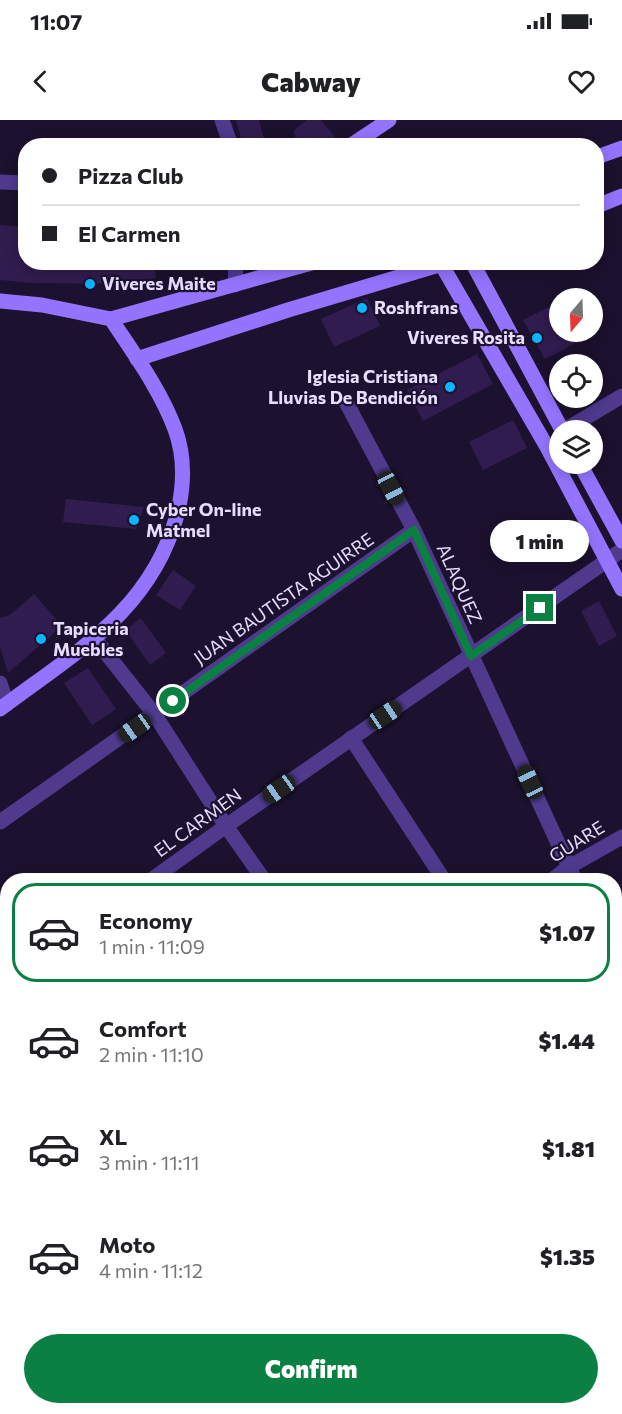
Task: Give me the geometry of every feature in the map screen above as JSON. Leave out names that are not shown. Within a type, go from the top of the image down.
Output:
[{"type":"main road","points":[[362,138],[389,120]]},
{"type":"main road","points":[[604,154],[622,148]]},
{"type":"main road","points":[[604,203],[622,196]]},
{"type":"main road","points":[[0,301],[42,305],[111,319],[287,270]]},
{"type":"main road","points":[[137,359],[420,270]]},
{"type":"main road","points":[[447,270],[547,447],[622,589]]},
{"type":"main road","points":[[476,270],[559,420]]},
{"type":"main road","points":[[3,707],[95,639],[132,602],[156,569],[171,535],[180,502],[183,476],[176,431],[160,394],[111,319]]},
{"type":"main road","points":[[585,474],[622,541]]},
{"type":"street","points":[[222,120],[228,138]]},
{"type":"street","points":[[0,182],[18,183]]},
{"type":"street","points":[[235,285],[236,270]]},
{"type":"street","points":[[581,420],[622,396]]},
{"type":"street","name":"ALAQUEZ","points":[[347,404],[414,530],[572,873]]},
{"type":"street","name":"JUAN BAUTISTA AGUIRRE","points":[[0,822],[414,530]]},
{"type":"street","name":"EL CARMEN","points":[[161,873],[622,550]]},
{"type":"street","points":[[95,639],[154,714],[259,873]]},
{"type":"street","points":[[0,683],[3,707]]},
{"type":"street","points":[[351,738],[439,873]]},
{"type":"street","name":"GUARE","points":[[573,873],[622,837]]},
{"type":"building","points":[[236,120],[259,120],[264,138],[241,138]]},
{"type":"building","points":[[307,120],[321,120],[335,137],[295,138],[294,130]]},
{"type":"building","points":[[0,225],[18,226],[18,270],[155,270],[156,278],[97,284],[0,280]]},
{"type":"building","points":[[367,298],[380,326],[334,347],[321,319]]},
{"type":"building","points":[[549,307],[549,342],[578,342],[555,354],[549,354],[549,357],[545,359],[523,320]]},
{"type":"building","name":"Iglesia Cristiana Lluvias De Bendición","points":[[477,354],[493,384],[423,421],[407,390]]},
{"type":"building","points":[[513,420],[527,448],[483,470],[469,442]]},
{"type":"building","points":[[66,499],[144,507],[136,529],[63,522]]},
{"type":"building","points":[[173,570],[196,586],[180,610],[156,595]]},
{"type":"building","points":[[34,594],[62,626],[8,673],[0,647],[0,618],[10,615]]},
{"type":"building","points":[[599,601],[617,636],[599,646],[581,611]]},
{"type":"building","points":[[141,618],[166,653],[150,665],[125,630]]},
{"type":"building","points":[[88,668],[116,709],[92,725],[64,683]]},
{"type":"place","name":"Viveres Maite","points":[[90,284]]},
{"type":"place","name":"Roshfrans","points":[[362,308]]},
{"type":"place","name":"Viveres Rosita","points":[[537,338]]},
{"type":"place","name":"Iglesia Cristiana Lluvias De Bendición","points":[[450,387]]},
{"type":"place","name":"Cyber On-line Matmel","points":[[134,520]]},
{"type":"place","name":"Tapiceria Muebles","points":[[41,639]]},
{"type":"route","points":[[173,701],[414,530],[471,656],[540,608]]}]
